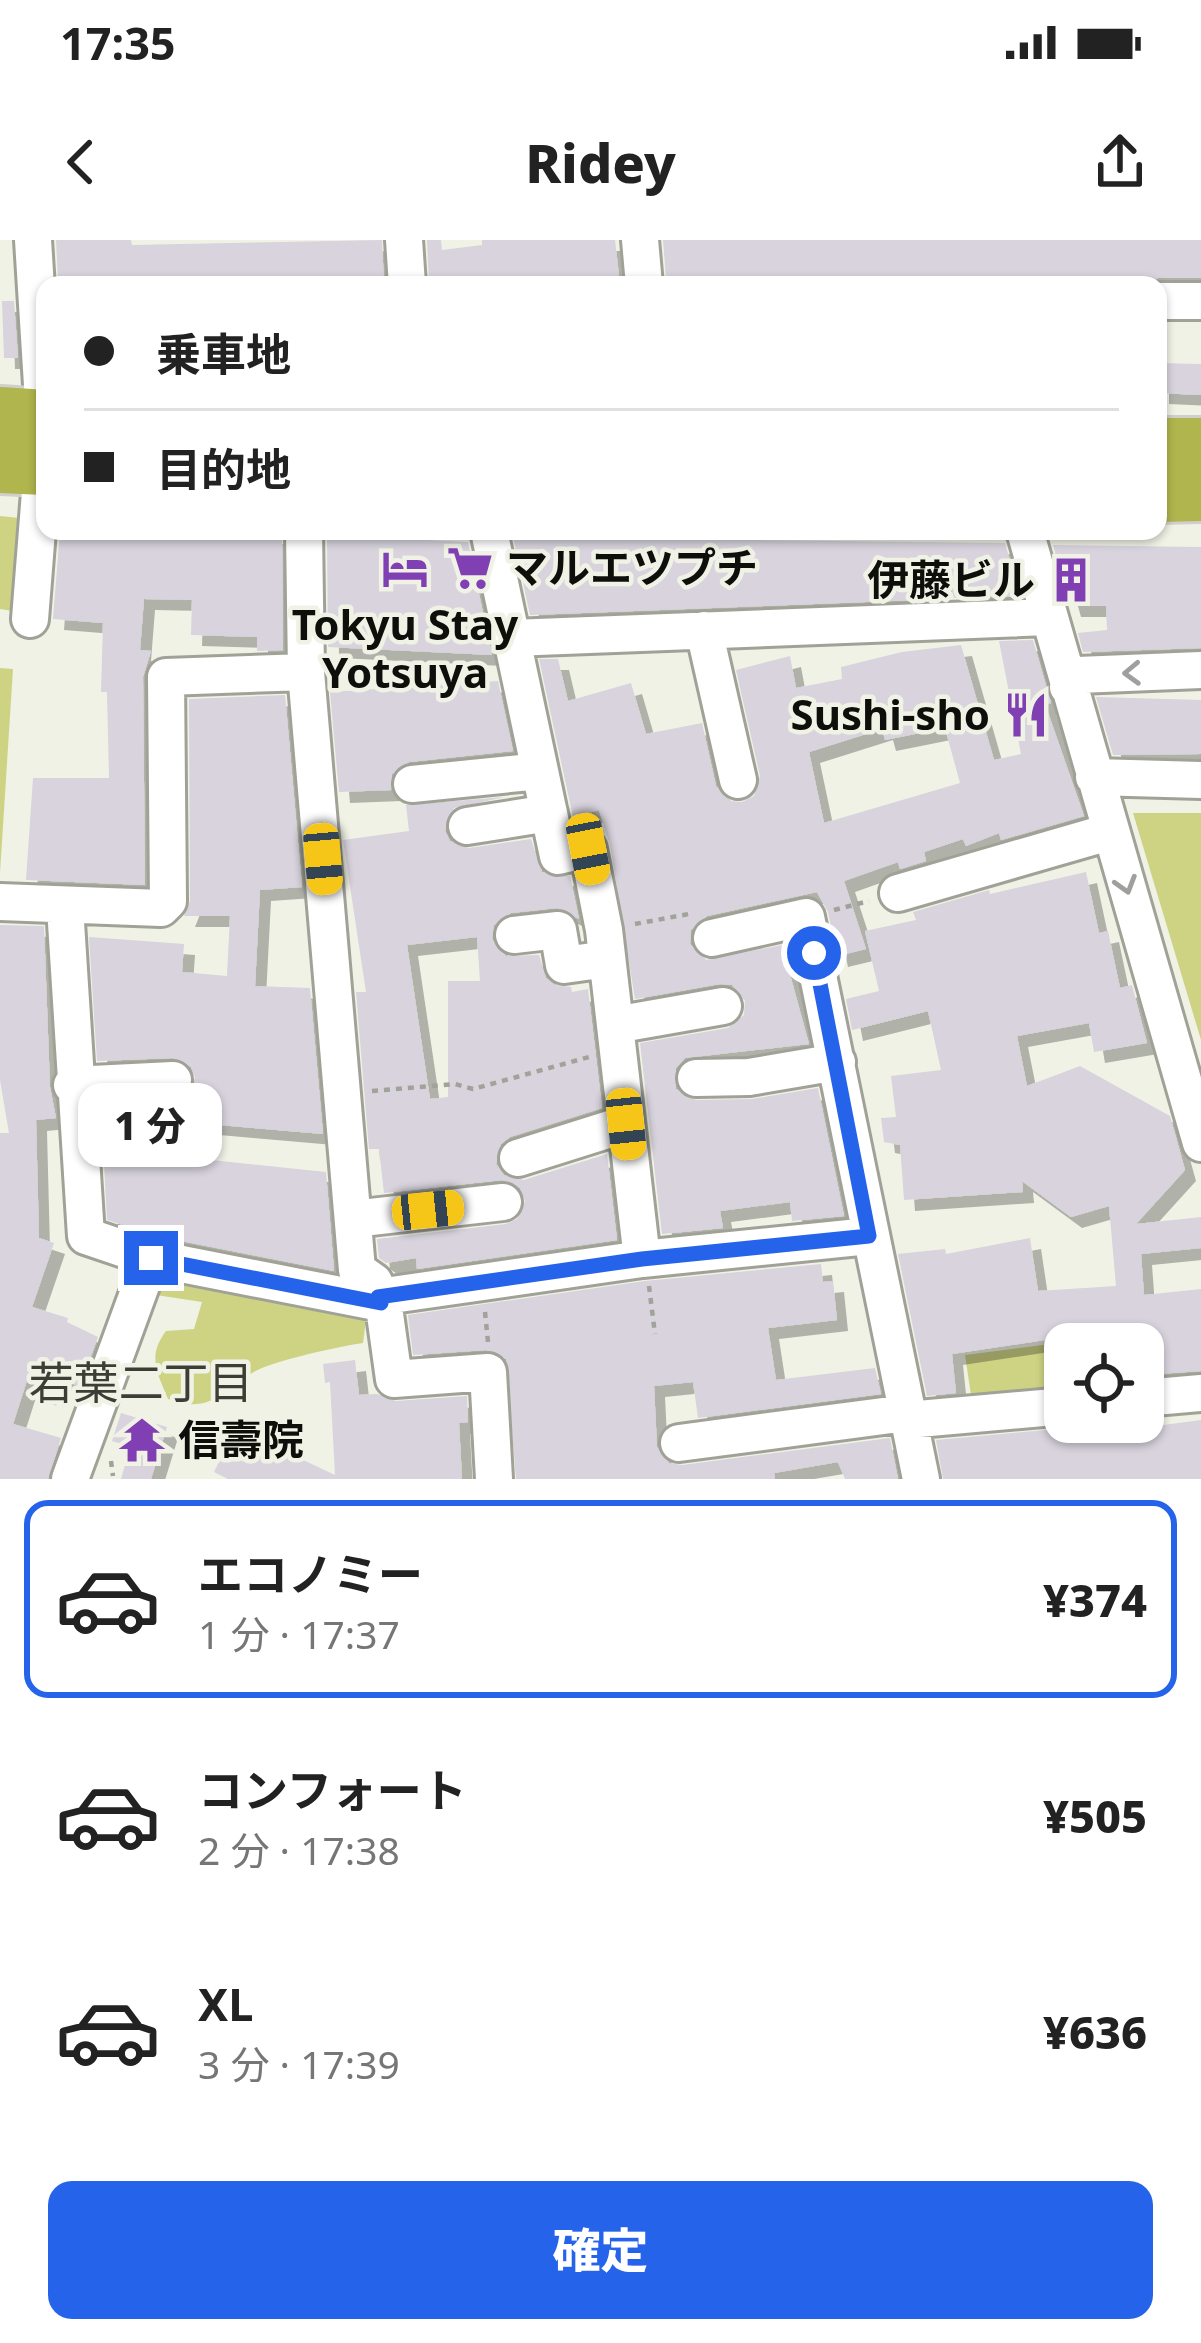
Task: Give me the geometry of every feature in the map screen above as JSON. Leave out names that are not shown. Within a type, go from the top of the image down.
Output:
[{"type":"highway","points":[[0,414],[35,447]]},
{"type":"highway","points":[[1167,445],[1201,445]]},
{"type":"highway","points":[[1167,495],[1201,494]]},
{"type":"street","points":[[30,619],[35,447],[27,291],[33,240]]},
{"type":"street","points":[[404,240],[406,276]]},
{"type":"street","points":[[640,240],[643,276]]},
{"type":"street","points":[[1167,301],[1201,301]]},
{"type":"street","points":[[304,540],[306,672],[357,1270],[374,1282],[394,1379],[488,1372],[494,1479]]},
{"type":"street","points":[[491,540],[558,856],[588,849],[606,945],[644,1259]]},
{"type":"street","points":[[1028,540],[1201,1144]]},
{"type":"street","points":[[512,638],[1049,616]]},
{"type":"street","points":[[704,630],[738,780]]},
{"type":"street","points":[[1069,687],[1078,675],[1201,670]]},
{"type":"street","points":[[0,902],[161,908],[168,901],[166,677],[306,672]]},
{"type":"street","points":[[412,784],[540,771]]},
{"type":"street","points":[[1094,777],[1201,780]]},
{"type":"street","points":[[467,826],[549,812]]},
{"type":"street","points":[[898,893],[1109,832]]},
{"type":"street","points":[[65,907],[72,1085],[86,1236],[151,1258],[380,1300],[644,1259],[869,1236]]},
{"type":"street","points":[[712,938],[806,917],[921,1479]]},
{"type":"street","points":[[514,935],[558,930],[564,965],[606,945]]},
{"type":"street","points":[[616,1037],[723,1006]]},
{"type":"street","points":[[696,1078],[749,1077],[837,1062]]},
{"type":"street","points":[[72,1085],[173,1080]]},
{"type":"street","points":[[518,1158],[626,1124]]},
{"type":"street","points":[[353,1219],[503,1202]]},
{"type":"street","points":[[70,1479],[151,1258]]},
{"type":"street","points":[[1164,1396],[1201,1393]]},
{"type":"street","points":[[679,1443],[906,1417],[1044,1407]]},
{"type":"path","points":[[806,917],[898,893]]},
{"type":"path","points":[[606,945],[701,912],[712,938]]},
{"type":"path","points":[[345,1093],[455,1084],[473,1089],[616,1037]]},
{"type":"path","points":[[644,1259],[655,1334]]},
{"type":"path","points":[[482,1282],[488,1372]]},
{"type":"path","points":[[28,1394],[76,1410]]},
{"type":"green space","points":[[0,516],[29,519],[25,613],[0,609]]},
{"type":"green space","points":[[0,668],[13,669],[0,873]]},
{"type":"green space","points":[[1133,813],[1201,813],[1201,1040]]},
{"type":"green space","points":[[163,1270],[368,1304],[363,1343],[260,1369],[204,1403],[168,1399],[156,1364],[157,1348],[166,1331],[194,1329],[202,1302],[156,1295]]},
{"type":"green space","points":[[1044,1345],[1044,1392],[972,1402],[965,1355]]},
{"type":"building","points":[[56,240],[131,240],[132,245],[382,240],[384,276],[58,276]]},
{"type":"building","points":[[427,240],[441,240],[442,250],[482,245],[482,240],[615,240],[619,276],[429,276]]},
{"type":"building","points":[[663,240],[1201,240],[1201,278],[666,276]]},
{"type":"building","points":[[2,301],[14,301],[18,358],[4,358]]},
{"type":"building","points":[[1167,363],[1201,364],[1201,395],[1167,393]]},
{"type":"building","points":[[59,540],[282,540],[283,650],[257,651],[257,637],[191,635],[192,600],[144,599],[140,650],[151,651],[143,677],[145,885],[26,880],[33,778],[109,778],[107,692],[101,692],[103,623],[53,619]]},
{"type":"building","points":[[327,540],[468,542],[492,655],[328,647]]},
{"type":"building","points":[[514,540],[1005,543],[1020,596],[954,598],[950,583],[919,589],[917,600],[530,615]]},
{"type":"building","points":[[1053,545],[1201,547],[1201,648],[1083,652],[1078,633],[1107,630],[1106,606],[1070,606]]},
{"type":"building","points":[[1033,640],[1051,703],[1045,704],[1084,816],[1001,840],[999,833],[966,846],[963,839],[924,852],[926,861],[900,869],[898,862],[844,881],[866,949],[837,956],[828,912],[817,892],[707,916],[691,930],[690,944],[706,960],[782,945],[809,1044],[685,1058],[676,1068],[676,1089],[696,1100],[752,1099],[818,1088],[844,1216],[792,1221],[790,1202],[720,1211],[723,1228],[662,1234],[640,1043],[728,1028],[744,1015],[745,1001],[732,985],[720,984],[635,999],[610,845],[599,810],[573,817],[539,659],[558,659],[568,701],[631,683],[646,734],[702,723],[716,786],[730,801],[742,802],[754,796],[760,776],[736,670],[790,656],[796,688],[842,679],[841,667],[902,652],[961,645],[994,760],[1021,754],[999,641]],"holes":[[[945,728],[960,783],[824,823],[809,752],[882,729],[885,740]]]},
{"type":"building","points":[[498,681],[513,751],[409,762],[392,774],[391,790],[339,792],[330,692]]},
{"type":"building","points":[[285,695],[302,887],[260,890],[255,986],[310,988],[323,1134],[186,1122],[182,1157],[326,1172],[334,1271],[161,1237],[161,1231],[107,1220],[102,1126],[131,1124],[130,1105],[184,1099],[195,1078],[191,1067],[173,1058],[97,1061],[89,937],[184,944],[182,972],[227,976],[230,916],[184,916],[190,901],[189,699]]},
{"type":"building","points":[[1096,697],[1201,700],[1201,754],[1113,755]]},
{"type":"building","points":[[505,797],[454,808],[445,831],[450,841],[469,848],[531,839],[542,872],[570,876],[579,919],[557,908],[511,913],[494,925],[492,939],[506,956],[539,955],[546,978],[555,985],[571,987],[572,992],[588,989],[602,1108],[510,1137],[501,1144],[496,1164],[504,1175],[524,1180],[607,1154],[617,1240],[417,1269],[416,1258],[386,1263],[379,1258],[377,1239],[506,1224],[517,1219],[525,1201],[520,1188],[502,1180],[384,1193],[379,1149],[369,1149],[356,992],[366,992],[343,840],[409,831],[406,805]],"holes":[[[477,937],[480,981],[448,981],[448,1097],[430,1099],[407,945]]]},
{"type":"building","points":[[1086,872],[1099,933],[1108,931],[1120,988],[1132,985],[1147,1043],[1094,1052],[1089,1023],[1017,1036],[1027,1086],[1080,1066],[1170,1116],[1185,1170],[1136,1224],[1201,1217],[1201,1248],[1141,1254],[1144,1295],[1201,1289],[1201,1371],[1164,1374],[1164,1323],[1044,1323],[1044,1340],[952,1354],[956,1393],[927,1396],[898,1254],[945,1249],[946,1254],[1030,1238],[1038,1291],[1116,1286],[1109,1206],[1071,1217],[1022,1181],[1023,1192],[904,1200],[900,1145],[884,1142],[881,1118],[896,1117],[891,1076],[941,1070],[928,1011],[852,1030],[846,999],[879,991],[865,931],[916,920],[913,912],[989,890],[990,894]]},
{"type":"building","points":[[0,925],[44,926],[50,1087],[56,1118],[36,1120],[39,1238],[54,1243],[32,1307],[68,1318],[67,1322],[98,1337],[80,1386],[30,1371],[13,1424],[61,1438],[48,1479],[0,1479],[0,1133],[9,1133],[0,1080]]},
{"type":"building","points":[[821,1264],[823,1282],[833,1281],[837,1320],[768,1328],[776,1380],[875,1368],[881,1394],[698,1418],[693,1382],[654,1386],[657,1447],[669,1463],[682,1465],[890,1438],[898,1479],[845,1479],[838,1462],[774,1473],[775,1479],[516,1479],[506,1359],[486,1350],[413,1355],[408,1315],[645,1281]]},
{"type":"building","points":[[355,1360],[359,1395],[377,1394],[396,1401],[467,1396],[468,1422],[459,1423],[462,1479],[228,1479],[214,1472],[236,1427],[257,1437],[261,1431],[286,1443],[282,1450],[335,1475],[330,1382],[325,1383],[323,1364]]},
{"type":"building","points":[[121,1413],[167,1427],[151,1479],[121,1479],[130,1447],[112,1441]]},
{"type":"building","points":[[1201,1420],[1201,1479],[943,1479],[936,1440],[1044,1430],[1044,1443],[1164,1443],[1164,1425]]},
{"type":"place","name":"マルエツプチ","points":[[470,568]]},
{"type":"place","name":"Tokyu Stay Yotsuya","points":[[405,569]]},
{"type":"place","name":"伊藤ビル","points":[[1071,580]]},
{"type":"place","name":"Sushi-sho","points":[[1026,715]]},
{"type":"place","name":"信壽院","points":[[142,1440]]},
{"type":"district","name":"若葉二丁目","points":[[141,1383]]},
{"type":"route","points":[[151,1258],[381,1303],[378,1297],[642,1259],[869,1236],[814,953]]}]
